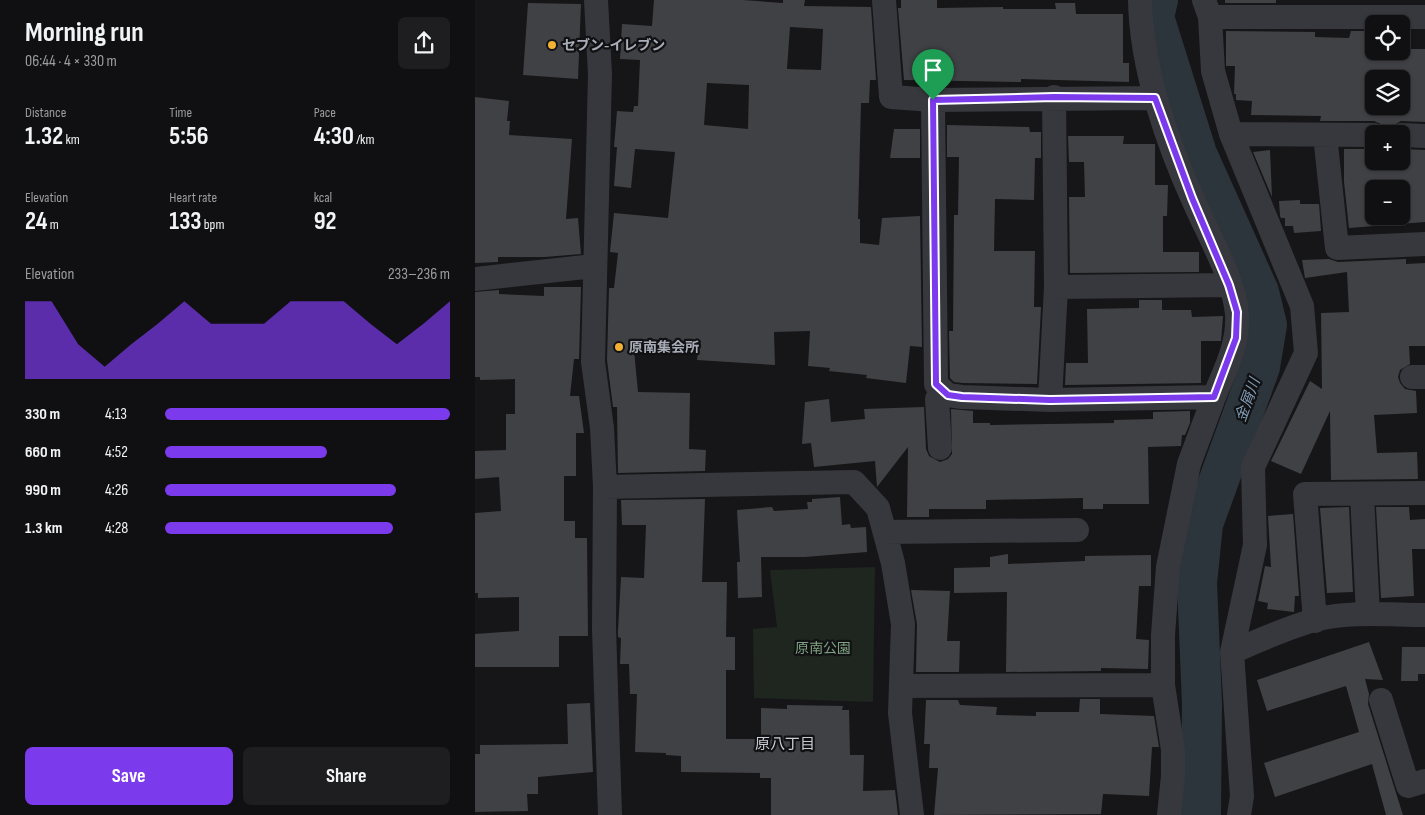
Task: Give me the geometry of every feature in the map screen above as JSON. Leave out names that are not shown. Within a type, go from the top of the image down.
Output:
[{"type":"street","points":[[596,0],[600,74],[593,362],[602,428],[605,487],[604,628],[610,815]]},
{"type":"street","points":[[884,0],[891,97],[933,100],[1054,97],[1155,98]]},
{"type":"street","points":[[1140,0],[1140,20],[1155,98],[1192,198],[1229,285],[1237,312],[1236,338],[1189,464],[1168,567],[1163,635],[1163,685],[1173,750],[1173,776],[1169,815]]},
{"type":"street","points":[[1239,815],[1242,796],[1232,652],[1255,546],[1253,467],[1306,353],[1302,306],[1231,134],[1213,71],[1207,9],[1425,17]]},
{"type":"street","points":[[1050,400],[1055,287],[1054,97]]},
{"type":"street","points":[[933,100],[936,384],[948,395],[962,397],[1050,400],[1214,397]]},
{"type":"street","points":[[1231,134],[1365,135]]},
{"type":"street","points":[[1325,135],[1337,248],[1425,244]]},
{"type":"street","points":[[1410,135],[1425,136]]},
{"type":"street","points":[[475,279],[594,266]]},
{"type":"street","points":[[1055,287],[1229,285]]},
{"type":"street","points":[[940,448],[937,399],[942,390]]},
{"type":"street","points":[[605,487],[855,482],[878,508],[893,563],[903,624],[900,713],[912,815]]},
{"type":"street","points":[[1315,620],[1305,494],[1425,493]]},
{"type":"street","points":[[1361,494],[1368,614]]},
{"type":"street","points":[[885,532],[1077,530]]},
{"type":"street","points":[[1232,652],[1263,638],[1315,620],[1368,614],[1425,615]]},
{"type":"street","points":[[901,686],[1163,685]]},
{"type":"street","points":[[1381,700],[1409,786],[1425,781]]},
{"type":"green space","name":"原南公園","points":[[875,567],[873,702],[754,698],[753,629],[777,627],[770,570]]},
{"type":"building","points":[[654,0],[742,0],[783,3],[783,0],[805,0],[804,6],[871,7],[876,80],[870,80],[869,103],[861,103],[858,219],[860,219],[860,243],[879,245],[882,218],[920,216],[922,347],[910,346],[906,383],[866,378],[867,375],[829,371],[830,368],[808,366],[810,331],[774,332],[775,365],[697,360],[698,350],[634,350],[638,392],[690,393],[689,449],[706,450],[705,471],[618,473],[617,407],[613,407],[607,360],[609,288],[614,288],[618,253],[610,252],[614,213],[668,218],[675,152],[635,149],[631,188],[614,186],[617,147],[614,147],[617,111],[633,112],[634,106],[638,106],[640,60],[620,59],[622,24],[652,26]],"holes":[[[790,27],[823,29],[821,70],[787,69]],[[707,83],[749,85],[748,129],[704,125]]]},
{"type":"building","points":[[901,0],[937,0],[937,8],[1003,7],[1003,9],[1056,9],[1055,3],[1075,3],[1076,14],[1123,14],[1123,63],[1129,63],[1129,82],[1021,79],[1021,82],[904,80],[898,8],[901,8]]},
{"type":"building","points":[[1225,0],[1276,0],[1276,3],[1225,3]]},
{"type":"building","points":[[528,3],[581,4],[578,79],[523,75]]},
{"type":"building","points":[[1226,31],[1315,32],[1315,37],[1349,38],[1351,31],[1365,31],[1365,60],[1410,60],[1410,49],[1425,49],[1425,122],[1401,121],[1394,125],[1383,125],[1374,121],[1320,121],[1321,116],[1251,115],[1252,101],[1236,100],[1236,94],[1234,94],[1235,66],[1226,66]]},
{"type":"building","points":[[475,97],[509,101],[507,121],[510,121],[509,135],[572,139],[566,219],[578,218],[581,254],[545,257],[498,257],[498,262],[475,263]]},
{"type":"building","points":[[947,125],[1029,127],[1030,132],[1041,132],[1041,158],[1035,158],[1034,200],[995,199],[994,251],[1035,251],[1034,307],[1041,307],[1037,384],[963,383],[954,382],[950,378],[949,331],[953,331],[954,215],[958,215],[959,157],[947,157]]},
{"type":"building","points":[[894,129],[920,129],[920,158],[890,158]]},
{"type":"building","points":[[1068,136],[1124,136],[1123,144],[1155,144],[1155,185],[1168,185],[1167,216],[1163,216],[1163,252],[1199,252],[1199,272],[1070,273],[1069,197],[1085,197],[1084,162],[1069,162]]},
{"type":"building","points":[[1344,149],[1365,149],[1365,170],[1410,170],[1410,149],[1425,150],[1425,222],[1410,223],[1410,180],[1365,180],[1365,225],[1387,225],[1349,228],[1344,182]]},
{"type":"building","points":[[1270,150],[1272,197],[1253,152]]},
{"type":"building","points":[[1300,200],[1300,204],[1319,204],[1321,231],[1294,233],[1293,226],[1285,226],[1285,218],[1280,216],[1279,201]]},
{"type":"building","points":[[1329,259],[1338,262],[1406,259],[1406,264],[1425,263],[1425,346],[1409,346],[1410,364],[1400,370],[1398,377],[1405,389],[1416,391],[1417,413],[1374,415],[1377,453],[1417,452],[1418,479],[1331,480],[1330,411],[1301,474],[1271,461],[1310,381],[1322,389],[1321,313],[1349,312],[1347,272],[1305,278],[1302,260]]},
{"type":"building","points":[[544,287],[581,287],[579,359],[574,359],[570,396],[579,396],[584,433],[576,433],[576,476],[564,476],[564,521],[575,521],[575,538],[587,538],[588,636],[559,636],[559,667],[475,667],[475,634],[519,631],[519,597],[478,598],[478,593],[475,593],[475,513],[501,511],[499,477],[475,479],[475,451],[506,450],[506,414],[515,414],[515,379],[480,380],[480,377],[475,377],[475,292],[499,290],[499,294],[544,296]]},
{"type":"building","points":[[1139,300],[1162,300],[1162,310],[1191,310],[1192,317],[1223,316],[1221,341],[1201,341],[1201,383],[1065,385],[1066,363],[1088,363],[1087,309],[1139,308]]},
{"type":"building","points":[[829,399],[831,422],[865,419],[864,409],[924,407],[926,449],[929,456],[940,462],[948,459],[952,454],[951,409],[973,411],[973,423],[990,423],[990,425],[1114,423],[1114,420],[1153,419],[1153,412],[1190,411],[1190,423],[1185,435],[1182,435],[1181,446],[1148,447],[1149,504],[1103,504],[1103,509],[1083,509],[1083,498],[986,500],[986,509],[929,509],[929,517],[907,517],[908,447],[877,487],[875,461],[814,467],[811,443],[802,444],[805,402]]},
{"type":"building","points":[[840,497],[842,525],[850,524],[851,528],[866,527],[867,552],[805,557],[761,557],[762,597],[738,598],[737,562],[740,562],[737,510],[772,507],[774,511],[808,509],[807,502],[812,502],[812,499]]},
{"type":"building","points":[[705,499],[702,582],[727,582],[726,637],[735,637],[735,670],[726,670],[726,739],[761,739],[761,708],[787,709],[787,705],[843,706],[842,710],[849,710],[850,755],[864,755],[863,791],[895,790],[898,815],[771,815],[771,778],[760,778],[760,773],[681,772],[681,756],[666,755],[666,753],[635,752],[637,694],[630,694],[629,664],[620,664],[621,638],[618,637],[618,631],[621,577],[644,578],[646,525],[622,525],[621,500]]},
{"type":"building","points":[[1349,507],[1353,592],[1327,593],[1320,508]]},
{"type":"building","points":[[1376,507],[1409,507],[1410,520],[1425,519],[1425,549],[1412,549],[1414,596],[1381,598]]},
{"type":"building","points":[[1293,514],[1299,596],[1295,596],[1294,612],[1267,609],[1268,603],[1258,601],[1265,566],[1271,567],[1268,516]]},
{"type":"building","points":[[1008,554],[1008,564],[1085,561],[1085,556],[1151,555],[1151,586],[1139,586],[1136,639],[1149,640],[1148,669],[1101,668],[1101,671],[1006,672],[1007,592],[954,593],[954,568],[990,567],[990,557]]},
{"type":"building","points":[[911,590],[950,591],[947,641],[960,641],[959,672],[916,672],[917,624]]},
{"type":"building","points":[[1369,642],[1383,680],[1365,679],[1369,694],[1368,704],[1403,815],[1386,815],[1372,764],[1275,797],[1264,763],[1359,732],[1346,686],[1267,711],[1257,680]]},
{"type":"building","points":[[1402,647],[1425,647],[1425,674],[1418,674],[1418,681],[1401,681]]},
{"type":"building","points":[[1080,699],[1100,699],[1100,714],[1154,716],[1159,747],[1152,747],[1149,796],[1103,794],[1101,814],[934,815],[938,768],[929,768],[930,744],[924,744],[926,700],[958,700],[960,705],[997,707],[996,715],[1036,716],[1036,712],[1079,712]]},
{"type":"building","points":[[590,703],[593,772],[538,777],[538,794],[527,794],[528,811],[475,812],[475,754],[480,754],[480,745],[568,744],[567,704]]},
{"type":"waterway","name":"金屑川","points":[[1158,0],[1154,17],[1197,154],[1259,292],[1267,325],[1260,367],[1203,524],[1197,583],[1202,704],[1201,815]]},
{"type":"place","name":"セブン-イレブン","points":[[552,45]]},
{"type":"place","name":"原南集会所","points":[[619,347]]},
{"type":"district","name":"原八丁目","points":[[785,744]]},
{"type":"route","points":[[1054,97],[1155,98],[1192,198],[1219,258],[1237,312],[1236,338],[1230,359],[1214,397],[1050,400],[962,397],[948,395],[936,384],[933,100],[1054,97]]}]
